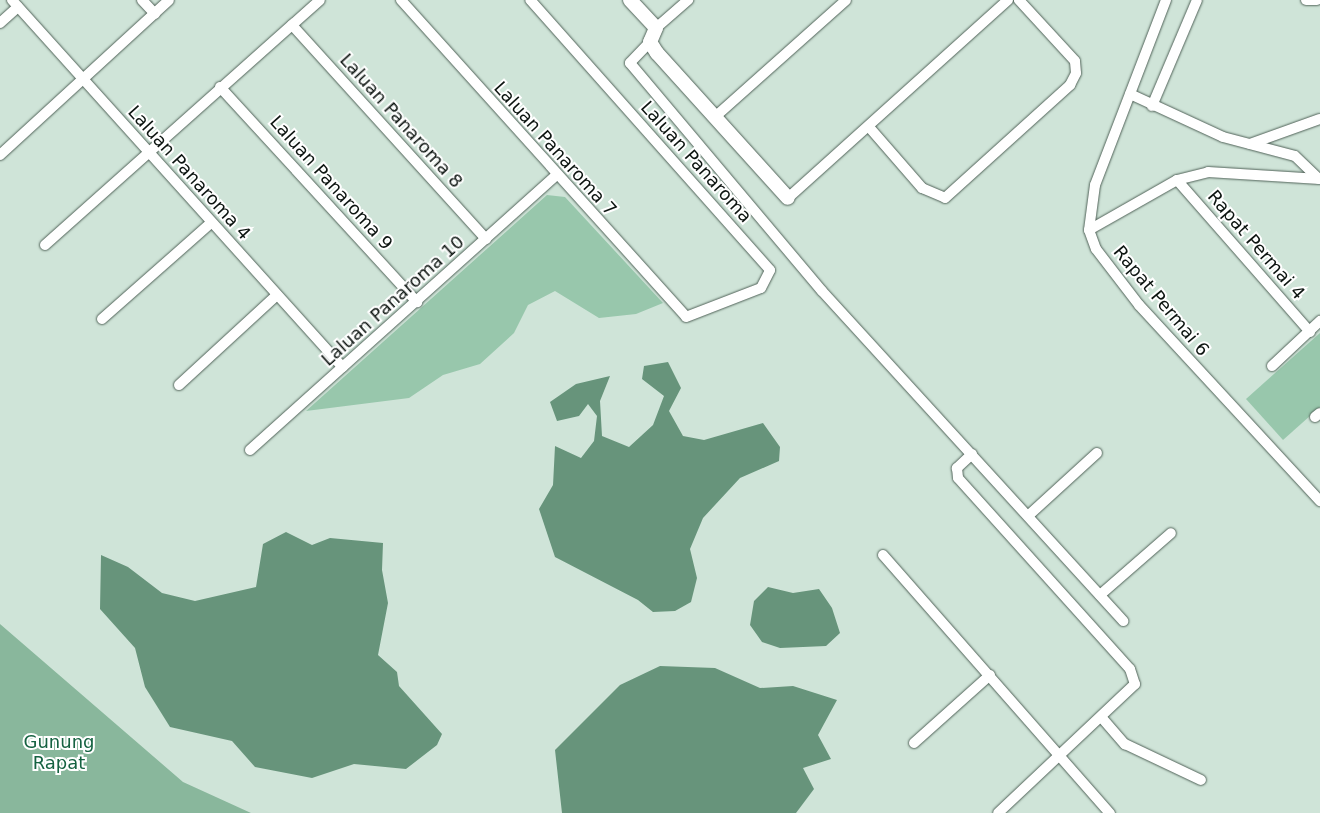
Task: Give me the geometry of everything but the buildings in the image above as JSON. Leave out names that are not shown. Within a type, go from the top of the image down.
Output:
[{"type":"street","points":[[142,0],[154,14]]},
{"type":"street","points":[[0,155],[83,81],[169,0]]},
{"type":"street","points":[[45,245],[147,152],[320,0]]},
{"type":"street","name":"Laluan Panaroma 7","points":[[401,0],[556,175],[686,317]]},
{"type":"street","name":"Laluan Panaroma","points":[[530,0],[770,270],[761,288],[686,317]]},
{"type":"street","points":[[630,0],[656,28]]},
{"type":"street","points":[[688,0],[656,28],[650,42],[630,63],[822,291],[1029,515],[1123,621]]},
{"type":"street","points":[[716,116],[846,0]]},
{"type":"street","points":[[650,42],[788,198],[1008,0]]},
{"type":"street","points":[[869,127],[922,188],[945,198],[1070,85],[1076,73],[1075,61],[1019,0]]},
{"type":"street","points":[[1089,230],[1095,185],[1166,0]]},
{"type":"street","points":[[1152,106],[1197,0]]},
{"type":"street","points":[[1306,0],[1317,0]]},
{"type":"street","points":[[0,22],[15,3]]},
{"type":"street","name":"Laluan Panaroma 4","points":[[15,3],[83,81],[343,367]]},
{"type":"street","name":"Laluan Panaroma 8","points":[[292,25],[486,240]]},
{"type":"street","name":"Laluan Panaroma 9","points":[[220,87],[417,302]]},
{"type":"street","points":[[1130,94],[1152,106],[1250,144],[1295,156],[1320,179]]},
{"type":"street","points":[[1250,144],[1320,118]]},
{"type":"street","points":[[1089,230],[1178,180],[1208,172],[1320,179]]},
{"type":"street","name":"Laluan Panaroma 10","points":[[250,450],[486,240],[556,175]]},
{"type":"street","name":"Rapat Permai 4","points":[[1178,180],[1310,332]]},
{"type":"street","points":[[102,319],[211,223]]},
{"type":"street","name":"Rapat Permai 6","points":[[1089,230],[1096,249],[1139,305],[1320,501]]},
{"type":"street","points":[[179,385],[277,295]]},
{"type":"street","points":[[1272,366],[1320,321]]},
{"type":"street","points":[[1029,515],[1097,453]]},
{"type":"street","points":[[972,454],[957,468],[958,478],[1130,669],[1135,684],[1130,694],[998,813]]},
{"type":"street","points":[[1100,595],[1170,533]]},
{"type":"street","points":[[883,555],[1061,755],[1110,813]]},
{"type":"street","points":[[914,743],[990,675]]},
{"type":"street","points":[[1102,718],[1125,744],[1201,780]]},
{"type":"shaded area","points":[[547,195],[565,197],[663,303],[636,314],[599,318],[555,291],[528,305],[514,333],[480,364],[443,375],[409,398],[306,411]]},
{"type":"shaded area","points":[[1320,333],[1320,407],[1283,440],[1246,399]]},
{"type":"shaded area","points":[[668,362],[681,388],[669,411],[683,436],[704,440],[763,423],[780,447],[779,461],[740,478],[703,518],[690,549],[697,578],[691,602],[675,611],[653,612],[638,600],[555,557],[539,509],[553,485],[555,446],[581,458],[594,441],[597,416],[588,404],[579,416],[557,421],[550,402],[576,384],[610,376],[600,401],[602,436],[629,447],[653,425],[664,396],[642,379],[644,366]]},
{"type":"shaded area","points":[[286,532],[312,545],[330,538],[383,543],[382,570],[388,603],[378,655],[397,672],[399,686],[442,734],[437,745],[406,769],[354,764],[312,778],[255,767],[232,741],[170,727],[145,687],[135,648],[100,609],[101,555],[128,567],[162,593],[195,601],[256,587],[263,544]]},
{"type":"shaded area","points":[[768,587],[793,593],[819,589],[832,608],[840,633],[826,646],[780,648],[762,642],[750,625],[754,601]]},
{"type":"shaded area","points":[[660,666],[715,668],[760,688],[793,686],[837,700],[818,735],[831,759],[803,768],[814,789],[796,813],[562,813],[555,750],[620,685]]},
{"type":"green space","name":"Gunung Rapat","points":[[0,624],[183,782],[251,813],[0,813]]}]
